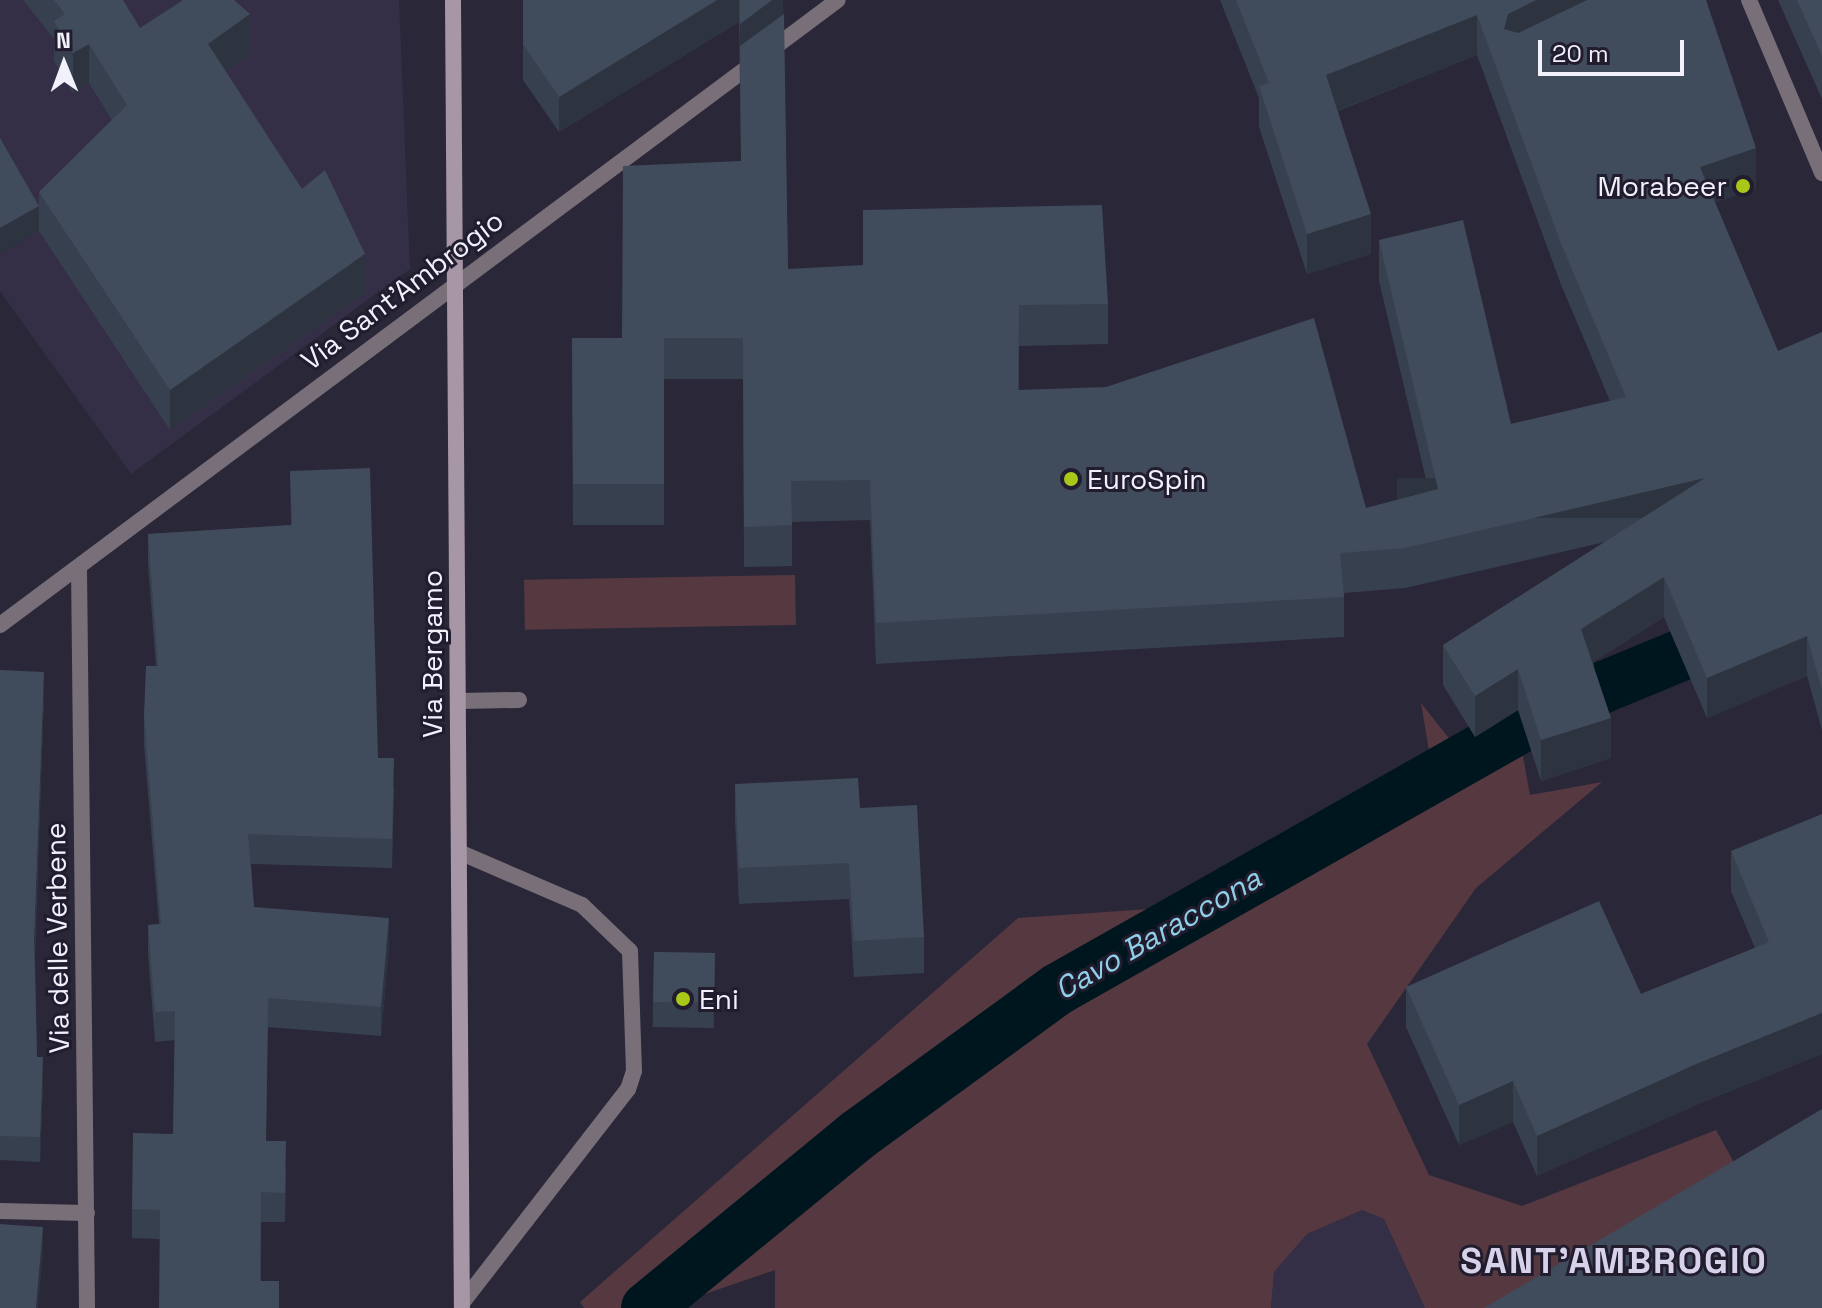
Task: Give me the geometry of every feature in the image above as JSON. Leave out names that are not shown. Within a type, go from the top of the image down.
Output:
[{"type":"main road","name":"Via Bergamo","points":[[453,0],[462,1305]]},
{"type":"street","name":"Via Sant'Ambrogio","points":[[0,625],[456,280],[838,0]]},
{"type":"street","points":[[1749,0],[1822,173]]},
{"type":"street","name":"Via delle Verbene","points":[[79,567],[87,1308]]},
{"type":"street","points":[[459,701],[519,700]]},
{"type":"street","points":[[459,852],[582,905],[630,951],[634,1071],[628,1089],[462,1305]]},
{"type":"street","points":[[0,1211],[87,1213]]},
{"type":"shaded area","points":[[0,0],[399,0],[410,269],[131,474],[0,291]]},
{"type":"shaded area","points":[[795,575],[796,625],[525,630],[524,580]]},
{"type":"shaded area","points":[[1421,703],[1478,775],[1522,751],[1530,795],[1602,782],[1476,888],[1367,1044],[1429,1175],[1522,1206],[1716,1130],[1752,1195],[1559,1308],[1425,1308],[1384,1219],[1362,1210],[1307,1234],[1274,1272],[1271,1308],[775,1308],[775,1270],[664,1308],[584,1308],[580,1302],[1018,918],[1164,908],[1432,769]]},
{"type":"shaded area","points":[[1362,1210],[1384,1219],[1425,1308],[1271,1308],[1274,1272],[1307,1234]]},
{"type":"building","points":[[54,0],[123,0],[140,28],[183,0],[234,0],[250,14],[208,44],[302,189],[325,170],[365,254],[170,390],[39,192],[127,105],[89,44],[73,53],[54,21],[65,14]]},
{"type":"building","points":[[523,0],[717,0],[559,97],[523,44]]},
{"type":"building","points":[[740,0],[772,0],[740,24]]},
{"type":"building","points":[[1236,0],[1536,0],[1508,14],[1504,29],[1518,33],[1587,0],[1706,0],[1756,148],[1700,167],[1778,351],[1822,332],[1822,690],[1807,636],[1707,678],[1664,577],[1581,629],[1611,718],[1541,740],[1518,669],[1475,696],[1443,645],[1705,478],[1405,548],[1340,553],[1344,597],[876,623],[870,480],[791,481],[792,525],[744,527],[743,338],[664,338],[664,484],[573,484],[572,338],[622,338],[623,166],[741,161],[740,46],[784,14],[788,269],[863,265],[863,210],[1102,205],[1108,304],[1019,305],[1018,390],[1106,387],[1314,318],[1366,508],[1438,489],[1379,240],[1463,220],[1511,424],[1626,397],[1560,241],[1477,15],[1326,75],[1371,214],[1307,234],[1259,86],[1269,83]]},
{"type":"building","points":[[1797,0],[1822,0],[1822,56]]},
{"type":"building","points":[[0,138],[39,206],[0,228]]},
{"type":"building","points":[[370,468],[378,758],[394,758],[392,839],[248,834],[254,907],[389,918],[381,1007],[268,998],[266,1141],[286,1141],[285,1193],[261,1192],[260,1281],[279,1281],[279,1308],[159,1308],[160,1210],[132,1209],[133,1133],[173,1134],[175,1011],[155,1012],[148,925],[161,924],[144,715],[146,666],[158,666],[148,534],[292,525],[290,471]]},
{"type":"building","points":[[0,670],[44,672],[34,939],[37,1057],[43,1057],[40,1137],[0,1136]]},
{"type":"building","points":[[858,778],[860,808],[917,805],[924,937],[854,941],[849,863],[739,868],[735,784]]},
{"type":"building","points":[[1822,814],[1822,1013],[1696,1064],[1537,1136],[1513,1081],[1459,1105],[1406,987],[1599,901],[1641,994],[1769,942],[1731,851]]},
{"type":"building","points":[[654,952],[715,953],[714,1003],[653,1002]]},
{"type":"building","points":[[1822,1109],[1822,1308],[1484,1308]]},
{"type":"building","points":[[0,1224],[43,1227],[36,1308],[0,1308]]},
{"type":"waterway","name":"Cavo Baraccona","points":[[647,1308],[859,1134],[1058,989],[1558,706],[1720,639]]},
{"type":"place","name":"Morabeer","points":[[1743,186]]},
{"type":"place","name":"EuroSpin","points":[[1071,479]]},
{"type":"place","name":"Eni","points":[[683,999]]},
{"type":"district","name":"SANT'AMBROGIO","points":[[1614,1262]]}]
